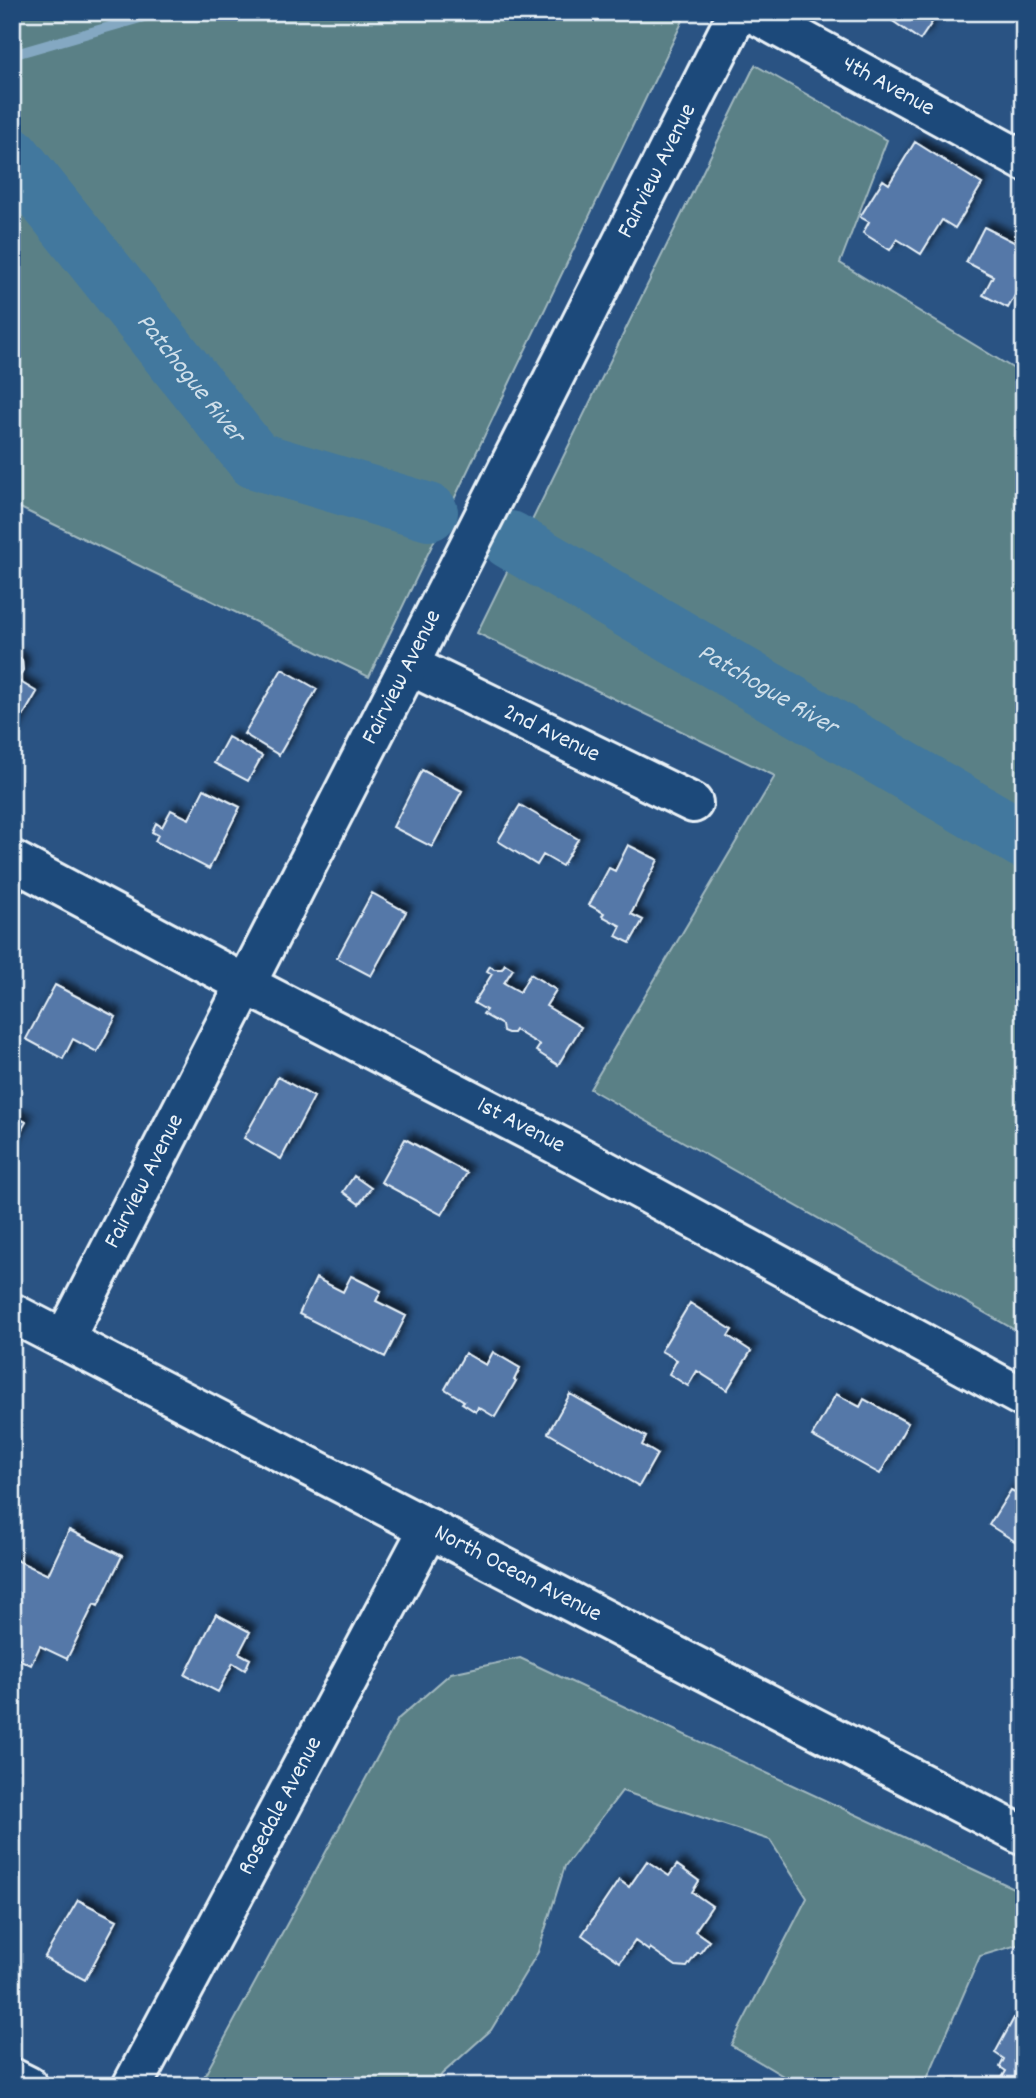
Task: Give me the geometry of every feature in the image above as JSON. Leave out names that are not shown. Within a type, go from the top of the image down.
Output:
[{"type":"street","name":"Fairview Avenue","points":[[64,1340],[410,666],[738,12]]},
{"type":"street","name":"4th Avenue","points":[[751,12],[1024,161]]},
{"type":"street","name":"2nd Avenue","points":[[410,666],[693,803]]},
{"type":"street","name":"1st Avenue","points":[[12,860],[573,1153],[1024,1398]]},
{"type":"street","name":"North Ocean Avenue","points":[[12,1313],[1024,1836]]},
{"type":"street","name":"Rosedale Avenue","points":[[132,2086],[429,1528]]},
{"type":"street","points":[[12,2078],[28,2086]]},
{"type":"green space","points":[[12,12],[687,12],[369,677],[12,504]]},
{"type":"green space","points":[[755,65],[887,140],[840,263],[1024,375],[1024,1335],[590,1089],[775,776],[477,633]]},
{"type":"green space","points":[[520,1658],[1024,1893],[1024,1943],[980,1956],[924,2086],[800,2086],[731,2045],[807,1898],[770,1840],[622,1791],[565,1866],[538,1952],[491,2030],[442,2074],[434,2086],[199,2086],[398,1719],[451,1673]]},
{"type":"building","points":[[886,12],[939,12],[920,40],[884,15]]},
{"type":"building","points":[[915,142],[982,184],[955,228],[942,220],[921,254],[897,239],[890,250],[863,233],[869,222],[860,217],[883,180],[889,184]]},
{"type":"building","points":[[984,227],[1024,247],[1024,293],[1018,290],[1008,308],[983,295],[993,276],[966,262]]},
{"type":"building","points":[[12,655],[22,660],[23,670],[17,680],[37,692],[12,735]]},
{"type":"building","points":[[282,669],[317,689],[279,755],[244,734]]},
{"type":"building","points":[[228,737],[262,756],[248,781],[214,763]]},
{"type":"building","points":[[422,770],[462,791],[432,847],[393,827]]},
{"type":"building","points":[[204,789],[240,807],[209,869],[155,841],[158,835],[152,832],[156,823],[162,827],[171,810],[189,819]]},
{"type":"building","points":[[520,805],[578,839],[562,866],[543,855],[537,865],[498,841]]},
{"type":"building","points":[[628,845],[658,860],[631,914],[643,920],[630,943],[616,936],[621,926],[589,905],[609,868],[615,871]]},
{"type":"building","points":[[372,893],[406,912],[371,976],[337,958]]},
{"type":"building","points":[[505,964],[513,969],[504,983],[520,992],[530,974],[556,990],[546,1006],[581,1027],[558,1065],[536,1051],[540,1045],[515,1030],[513,1033],[503,1031],[502,1025],[483,1014],[486,1010],[474,1003],[492,974],[487,971],[490,966],[502,969]]},
{"type":"building","points":[[55,985],[116,1017],[97,1052],[73,1039],[63,1059],[26,1039]]},
{"type":"building","points":[[278,1077],[314,1097],[281,1159],[244,1138]]},
{"type":"building","points":[[12,1115],[26,1122],[12,1147]]},
{"type":"building","points":[[405,1139],[467,1173],[442,1215],[381,1182]]},
{"type":"building","points":[[354,1176],[371,1188],[359,1204],[343,1192]]},
{"type":"building","points":[[351,1276],[381,1291],[376,1301],[406,1316],[385,1357],[299,1314],[316,1278],[343,1292]]},
{"type":"building","points":[[690,1303],[732,1330],[728,1336],[751,1351],[727,1390],[697,1371],[688,1386],[669,1374],[677,1360],[661,1351]]},
{"type":"building","points":[[493,1352],[520,1368],[514,1380],[516,1381],[495,1417],[478,1407],[476,1412],[445,1389],[465,1353],[486,1365]]},
{"type":"building","points":[[570,1394],[646,1437],[642,1445],[657,1454],[639,1486],[548,1433]]},
{"type":"building","points":[[836,1394],[860,1407],[864,1399],[908,1423],[880,1474],[812,1436]]},
{"type":"building","points":[[1011,1490],[1024,1497],[1024,1547],[989,1525]]},
{"type":"building","points":[[69,1530],[122,1556],[98,1606],[94,1604],[67,1659],[40,1646],[31,1665],[12,1656],[12,1558],[48,1575]]},
{"type":"building","points":[[216,1614],[250,1632],[239,1653],[250,1659],[245,1670],[233,1663],[218,1692],[185,1675]]},
{"type":"building","points":[[647,1861],[669,1876],[677,1865],[699,1881],[692,1892],[712,1906],[695,1931],[709,1941],[687,1967],[676,1966],[635,1941],[620,1962],[582,1935],[619,1880],[629,1887]]},
{"type":"building","points":[[78,1900],[117,1920],[85,1980],[44,1958]]},
{"type":"building","points":[[1019,2009],[1024,2012],[1024,2086],[1004,2086],[999,2083],[1006,2071],[1000,2067],[1004,2059],[995,2053]]},
{"type":"waterway","points":[[12,55],[161,12]]},
{"type":"waterway","name":"Patchogue River","points":[[12,156],[255,460],[429,512]]},
{"type":"waterway","name":"Patchogue River","points":[[510,540],[1024,840]]}]
